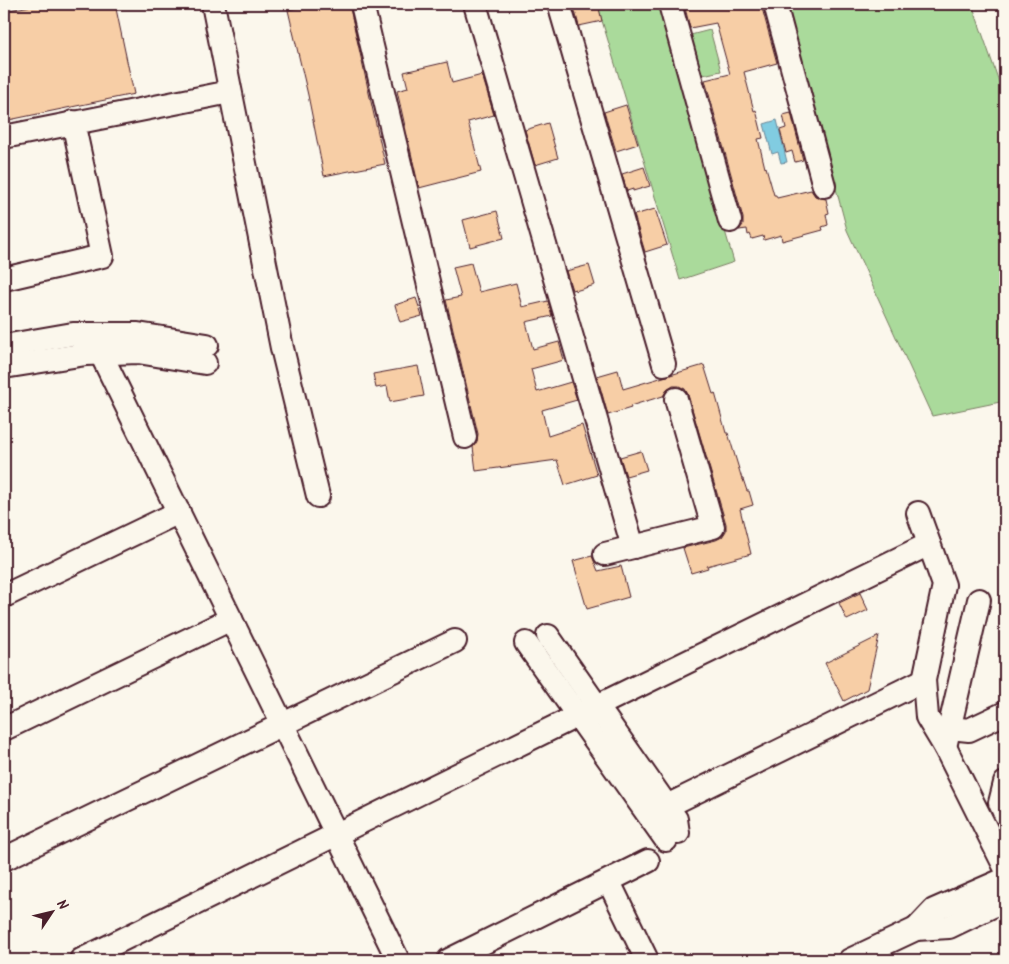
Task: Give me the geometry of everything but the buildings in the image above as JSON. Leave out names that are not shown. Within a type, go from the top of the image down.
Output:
[{"type":"street","points":[[212,4],[282,348],[318,496]]},
{"type":"street","points":[[362,4],[465,437]]},
{"type":"street","points":[[475,4],[633,547]]},
{"type":"street","points":[[559,4],[664,364]]},
{"type":"street","points":[[670,4],[730,221]]},
{"type":"street","points":[[775,4],[824,186]]},
{"type":"street","points":[[4,137],[230,92]]},
{"type":"street","points":[[4,279],[102,256],[74,122]]},
{"type":"street","points":[[4,346],[73,334],[138,334],[206,354],[138,352],[86,354],[4,367]]},
{"type":"street","points":[[102,354],[398,960]]},
{"type":"street","points":[[605,554],[713,527],[676,400]]},
{"type":"street","points":[[4,596],[179,512]]},
{"type":"street","points":[[918,513],[944,585],[924,680],[928,717],[948,738],[1005,867]]},
{"type":"street","points":[[81,960],[929,544]]},
{"type":"street","points":[[948,738],[979,600]]},
{"type":"street","points":[[4,729],[231,619]]},
{"type":"street","points":[[526,643],[587,711],[667,806],[676,818],[672,836],[587,711],[548,636]]},
{"type":"street","points":[[4,859],[455,641]]},
{"type":"street","points":[[667,806],[924,680]]},
{"type":"street","points":[[948,738],[1005,713]]},
{"type":"street","points":[[1005,783],[1000,803],[1005,814]]},
{"type":"street","points":[[449,960],[648,861]]},
{"type":"street","points":[[850,960],[916,929],[934,910],[1005,879]]},
{"type":"street","points":[[609,882],[647,960]]},
{"type":"street","points":[[916,929],[949,927],[1005,900]]},
{"type":"green space","points":[[597,4],[659,4],[734,262],[680,280]]},
{"type":"green space","points":[[787,4],[972,4],[1005,99],[1005,401],[932,416],[847,230]]},
{"type":"green space","points":[[710,30],[721,71],[694,77],[683,37]]},
{"type":"water","points":[[777,120],[787,162],[781,163],[778,152],[772,154],[764,124]]}]
